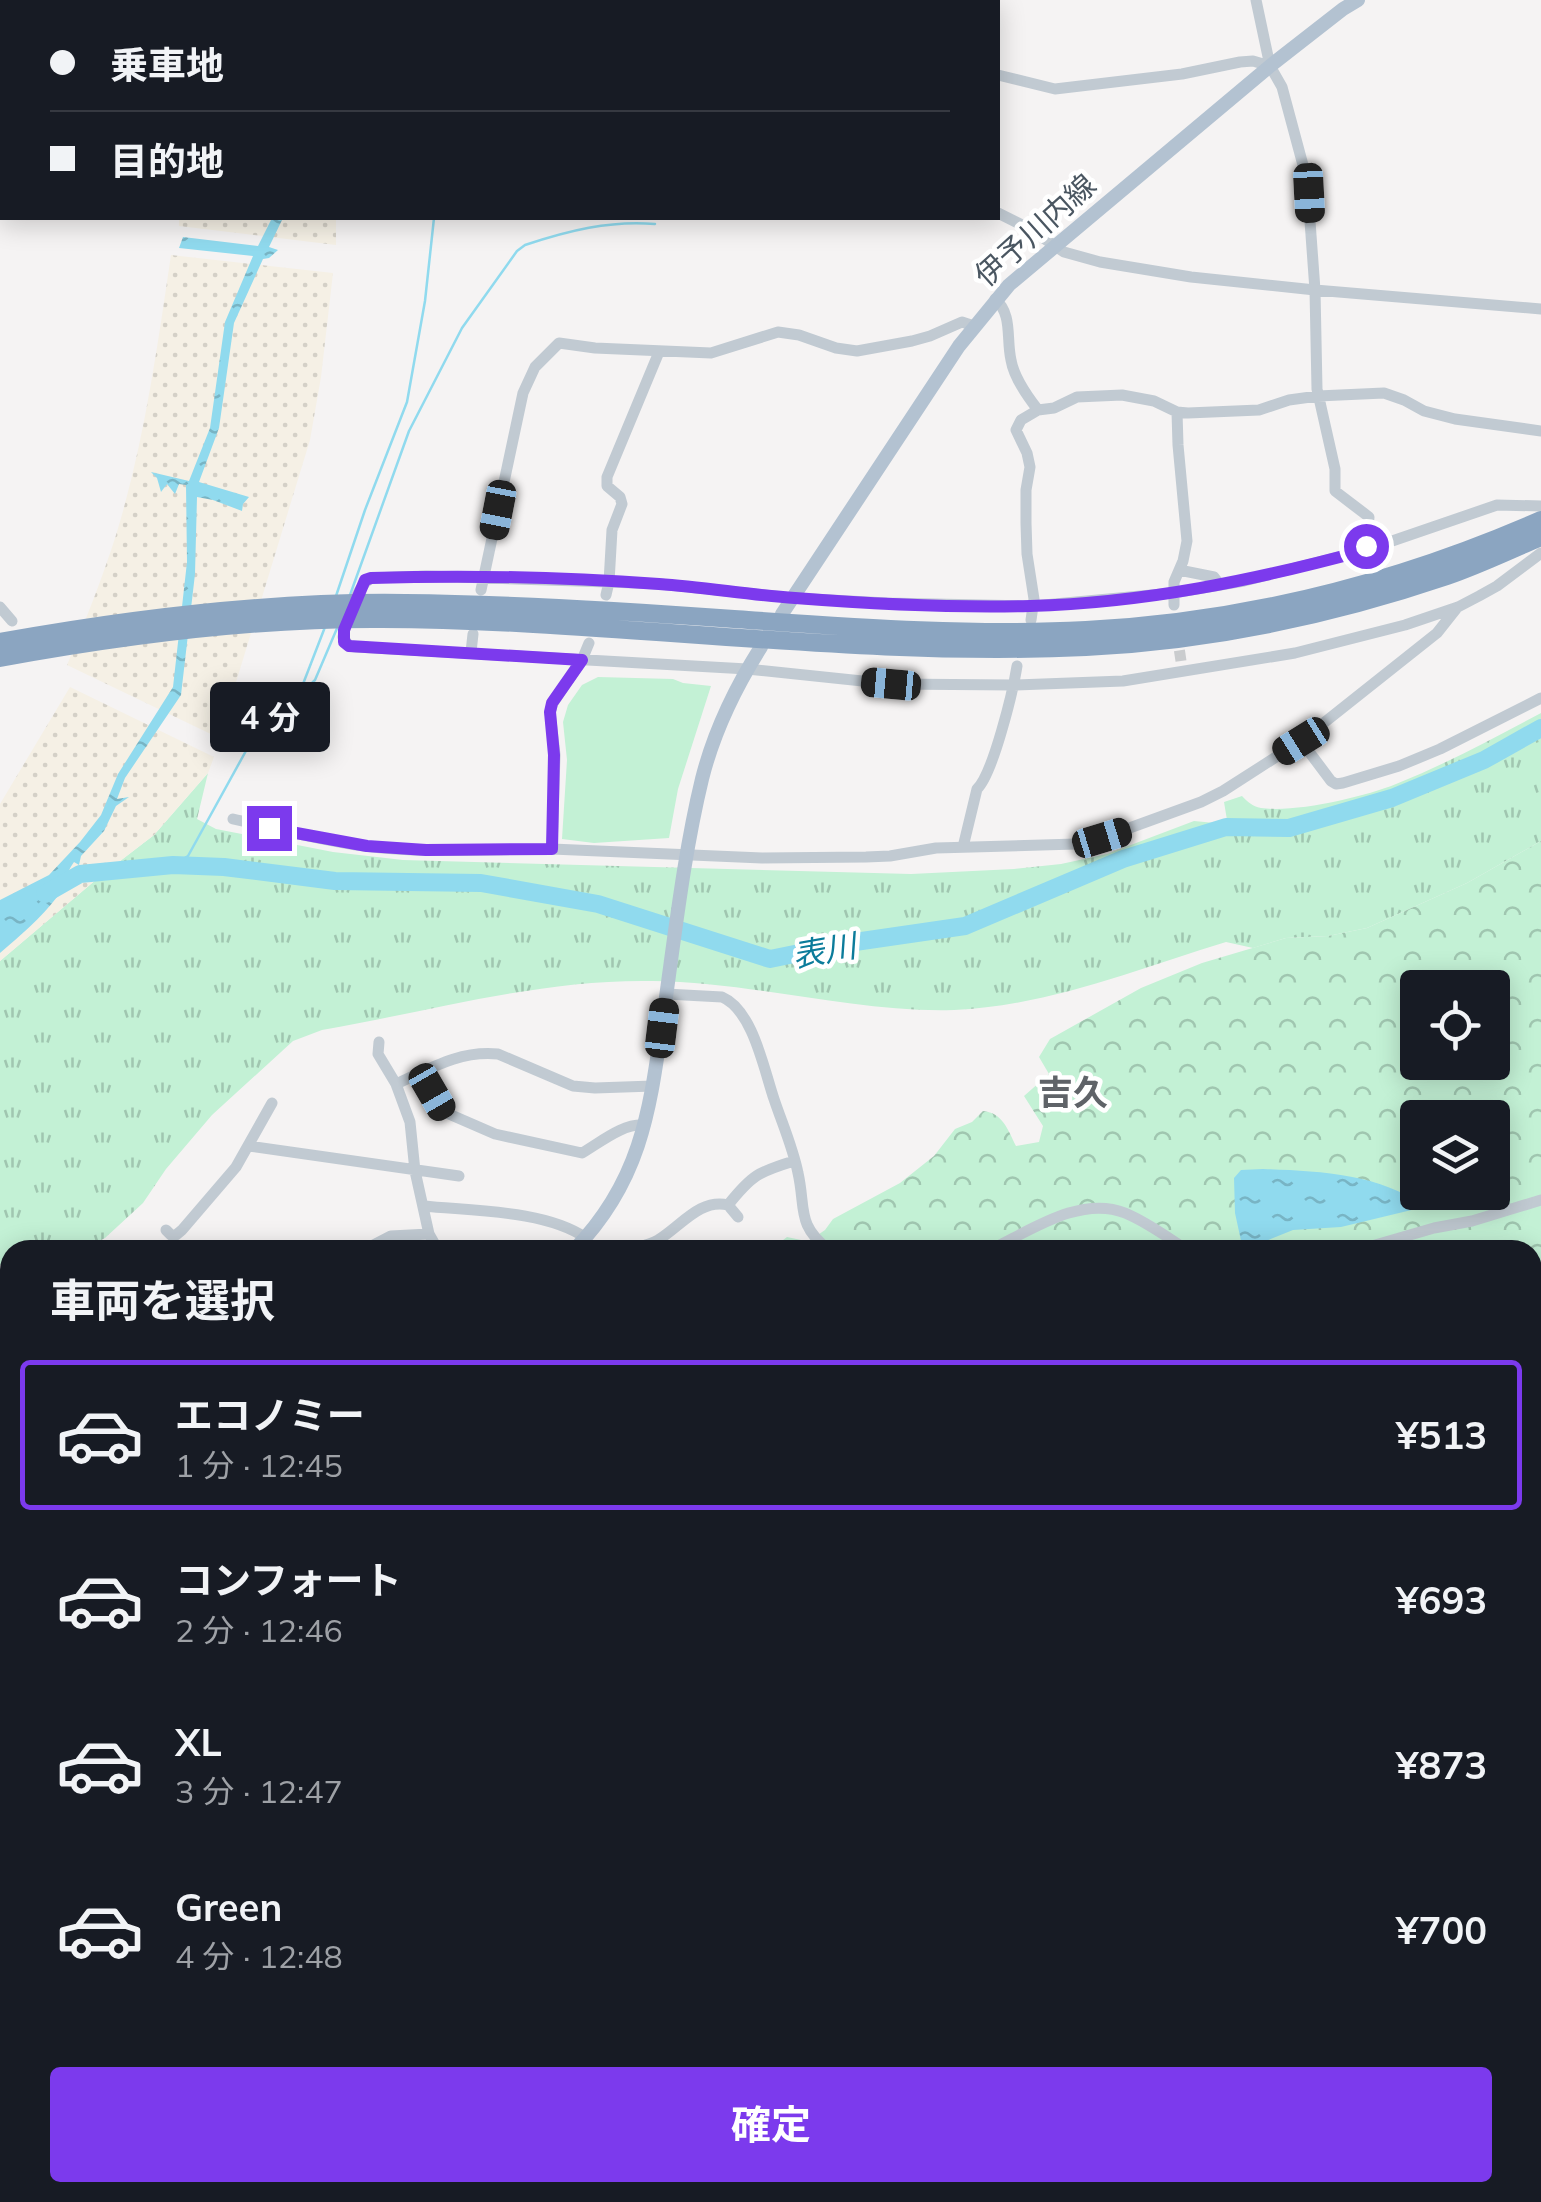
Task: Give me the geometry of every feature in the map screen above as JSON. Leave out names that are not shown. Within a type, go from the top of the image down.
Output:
[{"type":"highway","points":[[0,642],[154,618],[245,609],[377,611],[528,606],[881,629],[1088,630],[1236,614],[1310,598],[1384,579],[1541,520]]},
{"type":"highway","points":[[0,658],[155,634],[377,611],[881,646],[1088,647],[1238,629],[1315,614],[1449,575],[1541,540]]},
{"type":"main road","name":"伊予川内線","points":[[782,614],[974,326],[996,299],[1053,245],[1270,66],[1358,0]]},
{"type":"main road","points":[[586,1240],[619,1190],[645,1125],[707,760],[721,721],[760,647]]},
{"type":"street","points":[[1256,0],[1270,66],[1282,87],[1309,193],[1318,396],[1335,470],[1335,491],[1370,517],[1366,550]]},
{"type":"street","points":[[1000,75],[1055,88],[1182,74],[1240,62],[1270,66]]},
{"type":"street","points":[[1000,214],[1075,256],[1118,265],[1315,290],[1541,309]]},
{"type":"street","points":[[996,299],[1006,312],[1011,364],[1038,410]]},
{"type":"street","points":[[481,590],[523,393],[534,367],[559,342],[583,347],[712,353],[778,332],[857,350],[930,336],[962,322],[974,326]]},
{"type":"street","points":[[608,588],[611,539],[622,502],[608,488],[606,480],[659,352]]},
{"type":"street","points":[[1032,613],[1034,589],[1026,523],[1030,466],[1016,430],[1021,420],[1038,410],[1054,408],[1077,397],[1122,394],[1154,401],[1177,412],[1259,410],[1288,400],[1384,393],[1455,420],[1541,431]]},
{"type":"street","points":[[1174,599],[1174,582],[1185,552],[1187,528],[1177,412]]},
{"type":"street","points":[[1541,506],[1497,504],[1366,550],[1174,599],[1032,613],[793,598],[660,584],[608,588],[485,577],[371,578],[365,580],[343,637],[356,648],[747,669],[891,684],[1124,681],[1181,666],[1294,653],[1405,625],[1458,607],[1497,586],[1540,553],[1541,540]]},
{"type":"street","points":[[1179,570],[1214,577],[1220,585]]},
{"type":"street","points":[[0,607],[12,622]]},
{"type":"street","points":[[233,819],[367,846],[426,850],[552,849],[688,858],[866,857],[936,848],[1076,844],[1125,831],[1202,802],[1301,741],[1436,633],[1458,607]]},
{"type":"street","points":[[471,652],[473,634]]},
{"type":"street","points":[[552,849],[554,755],[550,712],[589,643]]},
{"type":"street","points":[[963,848],[977,789],[990,766],[1017,666]]},
{"type":"street","points":[[1301,741],[1331,782],[1343,783],[1440,749],[1541,698]]},
{"type":"street","points":[[666,991],[722,997],[738,1010],[755,1041],[799,1174],[802,1211],[808,1228],[819,1240]]},
{"type":"street","points":[[379,1042],[378,1054],[396,1084],[410,1122],[415,1171],[432,1240]]},
{"type":"street","points":[[396,1084],[449,1060],[491,1053],[573,1086],[653,1086]]},
{"type":"street","points":[[420,1073],[442,1112],[494,1134],[532,1143],[582,1152],[621,1130],[645,1125]]},
{"type":"street","points":[[166,1230],[176,1235],[182,1230],[236,1167],[272,1103]]},
{"type":"street","points":[[249,1146],[460,1176]]},
{"type":"street","points":[[728,1205],[756,1174],[794,1161]]},
{"type":"street","points":[[1393,1240],[1541,1200]]},
{"type":"street","points":[[657,1240],[691,1214],[712,1204],[728,1205],[738,1217]]},
{"type":"street","points":[[424,1206],[531,1217],[571,1228],[579,1240]]},
{"type":"street","points":[[1010,1240],[1078,1210],[1107,1208],[1144,1221],[1172,1240]]},
{"type":"street","points":[[384,1240],[428,1234]]},
{"type":"green space","points":[[598,677],[673,679],[711,686],[678,789],[669,838],[594,843],[562,839],[567,760],[563,722],[568,705],[582,685]]},
{"type":"green space","points":[[1541,713],[1541,841],[1467,883],[1367,928],[1328,936],[1286,938],[1253,948],[1226,942],[1092,985],[989,1007],[916,1010],[728,986],[610,982],[486,998],[322,1030],[293,1041],[212,1115],[143,1203],[105,1238],[0,1240],[0,961],[154,835],[208,773],[197,819],[216,829],[333,852],[403,860],[911,874],[1014,869],[1107,854],[1194,821],[1227,820],[1224,802],[1242,796],[1255,806],[1275,809],[1348,799],[1415,776]]},
{"type":"green space","points":[[1541,841],[1541,1240],[809,1240],[825,1230],[833,1219],[900,1183],[934,1156],[955,1129],[972,1122],[983,1111],[1000,1119],[1016,1146],[1039,1142],[1043,1126],[1024,1096],[1049,1074],[1039,1057],[1050,1039],[1141,988],[1202,963],[1286,938],[1328,936],[1367,928],[1467,883]]},
{"type":"sand","points":[[179,220],[336,220],[336,245],[179,226]]},
{"type":"sand","points":[[171,255],[333,273],[310,440],[219,738],[67,665],[126,501],[149,396]]},
{"type":"sand","points":[[70,687],[214,757],[208,773],[154,835],[0,961],[0,804]]},
{"type":"water","points":[[271,220],[282,220],[269,247],[278,250],[263,259],[234,323],[219,428],[199,482],[249,497],[242,511],[197,497],[195,574],[181,695],[125,778],[117,799],[129,797],[116,806],[104,831],[81,856],[79,865],[74,862],[51,905],[0,953],[0,900],[49,875],[80,842],[101,815],[118,774],[173,687],[187,562],[186,485],[179,484],[175,494],[167,484],[161,492],[151,472],[189,481],[210,428],[225,322],[253,256],[179,248],[183,237],[258,246]]},
{"type":"water","points":[[1263,1169],[1347,1176],[1400,1193],[1400,1210],[1412,1210],[1341,1227],[1293,1230],[1268,1240],[1241,1240],[1234,1178],[1241,1170]]},
{"type":"waterway","points":[[336,596],[407,402],[425,301],[434,220]]},
{"type":"waterway","points":[[350,595],[409,431],[462,328],[517,251],[525,245],[589,228],[655,224]]},
{"type":"waterway","points":[[302,693],[315,680],[338,626]]},
{"type":"waterway","points":[[173,865],[188,856],[247,749],[275,716],[298,697],[325,627]]},
{"type":"waterway","name":"表川","points":[[45,894],[80,874],[173,865],[224,867],[335,881],[481,883],[598,904],[770,959],[965,926],[1123,859],[1226,827],[1289,828],[1392,798],[1484,760],[1541,728]]},
{"type":"tunnel","points":[[1177,634],[1181,661]]},
{"type":"district","name":"吉久","points":[[1073,1092]]},
{"type":"route","points":[[269,828],[367,846],[426,850],[552,849],[554,755],[550,712],[552,703],[582,660],[349,646],[344,642],[344,630],[365,580],[371,578],[456,576],[660,584],[793,598],[1034,606],[1174,593],[1244,581],[1366,550],[1366,546]]}]
